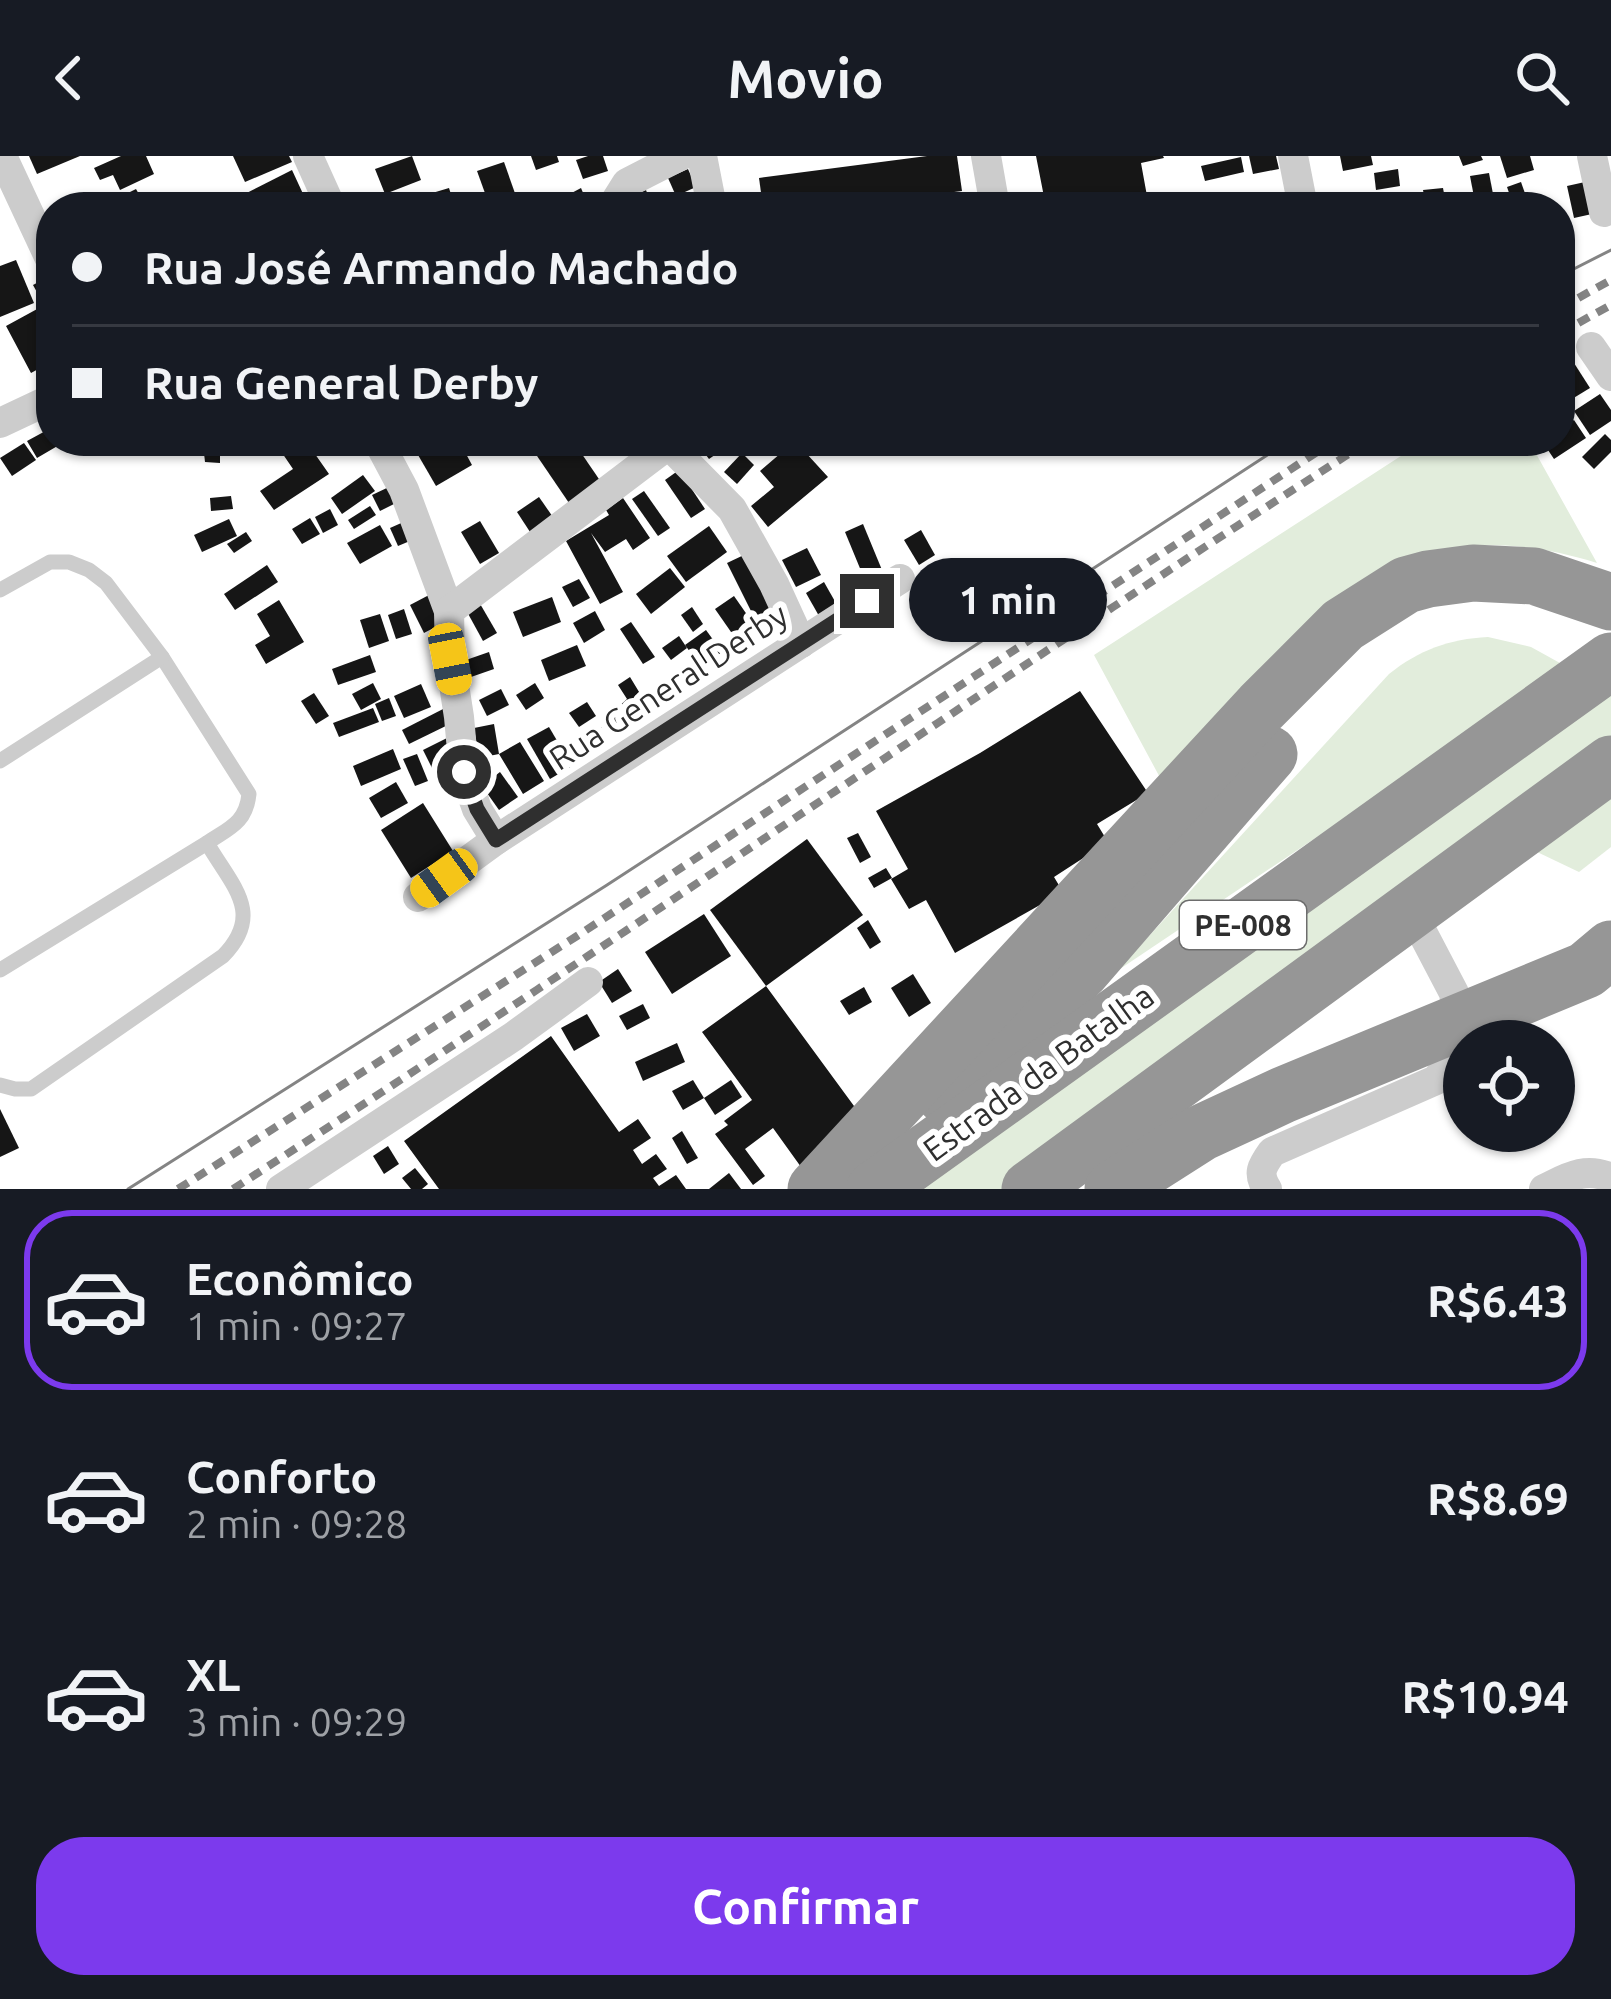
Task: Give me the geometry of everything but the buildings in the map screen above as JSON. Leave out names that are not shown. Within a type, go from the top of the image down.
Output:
[{"type":"highway","points":[[816,1189],[1261,707],[1343,625],[1406,585],[1473,573],[1534,576],[1611,602]]},
{"type":"highway","points":[[830,1189],[1010,1042],[1081,970],[1361,653],[1400,624],[1426,608],[1459,600],[1520,598],[1549,601],[1611,632]]},
{"type":"highway","name":"Estrada da Batalha","points":[[874,1189],[1611,661]]},
{"type":"highway","name":"PE-008","points":[[1030,1189],[1611,764]]},
{"type":"highway","points":[[1113,1189],[1201,1133],[1586,970],[1611,949]]},
{"type":"street","points":[[2,156],[36,229]]},
{"type":"street","points":[[308,156],[324,192]]},
{"type":"street","points":[[621,192],[627,183],[680,156]]},
{"type":"street","points":[[702,156],[709,192]]},
{"type":"street","points":[[986,156],[992,192]]},
{"type":"street","points":[[1293,156],[1300,192]]},
{"type":"street","points":[[1592,156],[1604,212]]},
{"type":"street","points":[[1591,347],[1611,376]]},
{"type":"street","points":[[0,423],[36,406]]},
{"type":"street","points":[[386,456],[404,490],[449,611],[464,772],[477,809],[496,840]]},
{"type":"street","points":[[449,611],[649,456]]},
{"type":"street","points":[[679,456],[732,509],[775,584],[801,643]]},
{"type":"street","name":"Rua General Derby","points":[[418,897],[496,840],[900,579]]},
{"type":"street","points":[[1256,1186],[1273,1152],[1436,1080],[1457,1054],[1460,1034],[1454,993],[1410,909]]},
{"type":"street","points":[[281,1189],[588,982]]},
{"type":"street","points":[[1544,1189],[1579,1172],[1611,1178]]},
{"type":"lane","points":[[0,590],[50,562],[69,562],[106,583],[162,657],[249,794],[248,811],[241,820],[0,970]]},
{"type":"lane","points":[[0,761],[162,657]]},
{"type":"lane","points":[[0,1085],[31,1089],[224,956],[241,938],[246,915],[206,843]]},
{"type":"green space","points":[[1401,456],[1537,456],[1597,563],[1537,549],[1474,545],[1164,785],[1094,655]]},
{"type":"green space","points":[[1488,637],[1531,647],[1569,668],[1117,971],[1389,674],[1435,647]]},
{"type":"green space","points":[[1611,675],[1611,747],[1006,1189],[916,1189]]},
{"type":"green space","points":[[1611,796],[1611,847],[1579,872],[1535,851]]},
{"type":"tram line","points":[[1575,268],[1611,250]]},
{"type":"tram line","points":[[128,1189],[607,885],[1266,456]]},
{"type":"railway","points":[[1575,300],[1611,280]]},
{"type":"railway","points":[[1575,325],[1611,305]]},
{"type":"railway","points":[[178,1189],[577,936],[1311,456]]},
{"type":"railway","points":[[233,1189],[1346,456]]},
{"type":"route","points":[[464,772],[477,809],[496,840],[867,601]]}]
